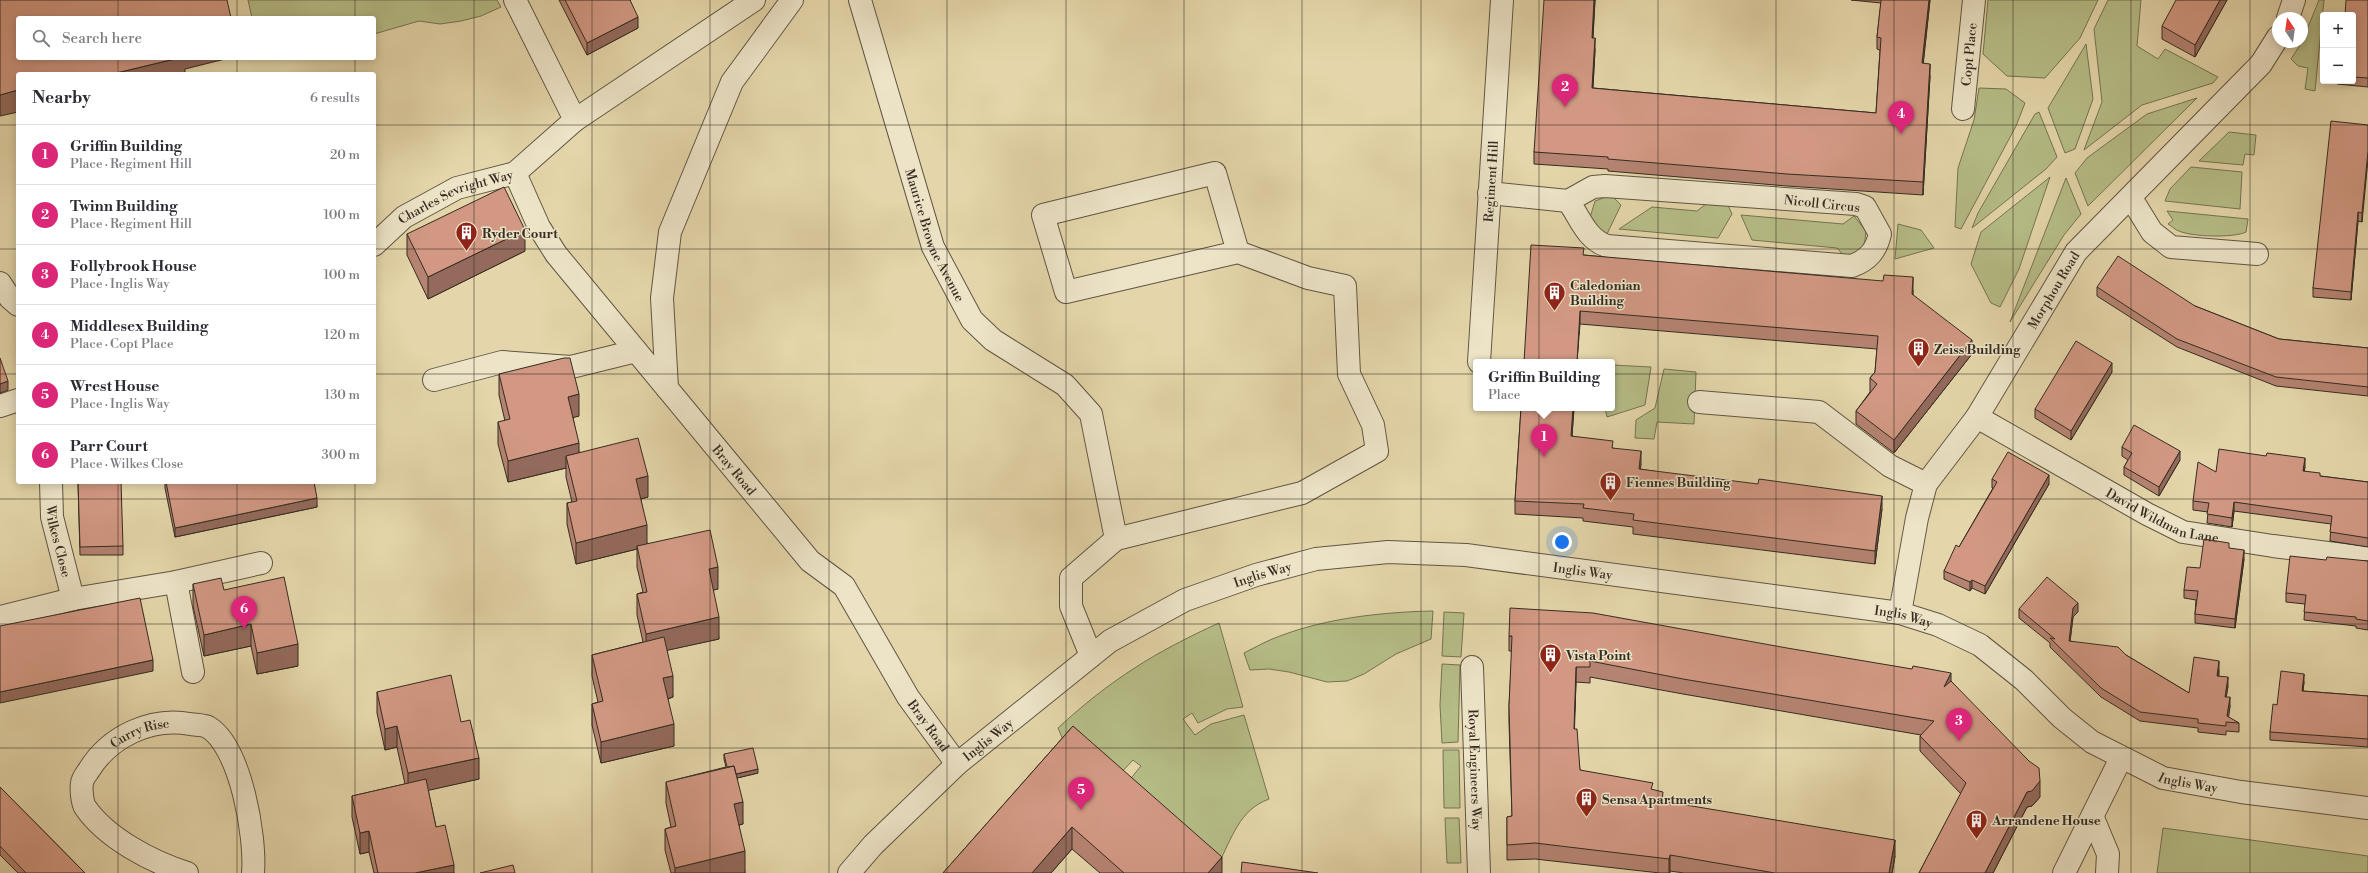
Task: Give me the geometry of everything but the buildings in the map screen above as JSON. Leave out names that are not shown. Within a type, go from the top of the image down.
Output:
[{"type":"street","points":[[515,0],[575,120]]},
{"type":"street","name":"Charles Sevright Way","points":[[376,243],[404,217],[457,188],[515,173],[575,120],[754,0]]},
{"type":"street","points":[[667,388],[662,298],[670,232],[732,82],[792,0]]},
{"type":"street","name":"Maurice Browne Avenue","points":[[860,0],[933,248],[972,320],[993,340],[1065,385],[1091,414],[1116,540]]},
{"type":"street","name":"Regiment Hill","points":[[1479,359],[1502,0]]},
{"type":"street","name":"Copt Place","points":[[1963,109],[1974,0]]},
{"type":"street","points":[[2290,12],[2294,0]]},
{"type":"street","name":"Morphou Road","points":[[1900,613],[1917,518],[1926,484],[1977,417],[2076,252],[2131,198],[2261,64],[2272,47]]},
{"type":"street","name":"Bray Road","points":[[515,173],[539,227],[556,254],[810,561],[844,586],[908,697],[957,764]]},
{"type":"street","points":[[1091,656],[1071,606],[1071,578],[1116,540],[1302,493],[1377,451],[1373,425],[1349,374],[1345,286],[1308,278],[1238,252],[1066,292],[1043,215],[1215,173],[1238,252]]},
{"type":"street","name":"Nicoll Circus","points":[[1605,186],[1856,204],[1866,207],[1880,234],[1877,247],[1872,253],[1863,262],[1852,266],[1607,246],[1598,243],[1586,230],[1568,201],[1593,187],[1605,186]]},
{"type":"street","points":[[1489,193],[1568,201]]},
{"type":"street","points":[[2131,198],[2152,232],[2171,247],[2257,254]]},
{"type":"street","points":[[0,282],[10,298],[16,303]]},
{"type":"street","points":[[434,380],[502,362],[571,367],[636,351]]},
{"type":"street","points":[[0,406],[16,401]]},
{"type":"street","points":[[1699,402],[1819,412],[1890,466],[1926,484]]},
{"type":"street","name":"David Wildman Lane","points":[[1977,417],[2147,514],[2184,532],[2273,546],[2368,558]]},
{"type":"street","name":"Wilkes Close","points":[[51,484],[52,517],[73,599]]},
{"type":"street","name":"Inglis Way","points":[[849,873],[873,845],[957,764],[1110,641],[1185,600],[1256,575],[1316,559],[1388,552],[1466,555],[1900,613],[1938,625],[1980,645],[2024,680],[2062,718],[2092,742],[2163,778],[2241,792],[2368,808]]},
{"type":"street","points":[[0,617],[73,599],[176,582],[261,563]]},
{"type":"street","points":[[176,582],[193,672]]},
{"type":"street","name":"Royal Engineers Way","points":[[1472,667],[1480,873]]},
{"type":"street","name":"Curry Rise","points":[[187,873],[165,866],[116,839],[84,806],[82,782],[98,756],[123,735],[151,725],[179,722],[207,726],[225,742],[236,764],[255,852],[254,873]]},
{"type":"street","points":[[2064,873],[2093,818],[2121,758]]},
{"type":"street","points":[[2093,818],[2108,854],[2107,873]]},
{"type":"green space","points":[[248,0],[497,0],[501,7],[481,16],[461,21],[440,24],[419,21],[376,33],[376,16],[252,16]]},
{"type":"green space","points":[[1988,0],[2098,0],[2080,38],[2045,78],[2007,76],[1983,54]]},
{"type":"green space","points":[[2108,0],[2141,0],[2137,46],[2158,59],[2165,49],[2218,77],[2213,83],[2142,105],[2084,150],[2102,102],[2094,29]]},
{"type":"green space","points":[[2319,0],[2324,0],[2323,12],[2320,12],[2320,40],[2315,91],[2305,89],[2308,68],[2298,66],[2291,59],[2298,48],[2308,48],[2308,27]]},
{"type":"green space","points":[[2086,44],[2093,99],[2075,149],[2065,153],[2048,108]]},
{"type":"green space","points":[[1979,88],[2006,89],[2025,103],[2016,126],[1961,229],[1955,227],[1958,168],[1974,120]]},
{"type":"green space","points":[[2197,98],[2088,206],[2075,173],[2087,158],[2147,114]]},
{"type":"green space","points":[[2039,112],[2057,157],[2046,169],[1972,228],[1978,213],[2035,114]]},
{"type":"green space","points":[[2229,132],[2256,135],[2254,155],[2245,154],[2243,165],[2199,161]]},
{"type":"green space","points":[[2191,167],[2242,172],[2240,209],[2165,201],[2170,189]]},
{"type":"green space","points":[[2050,177],[2019,269],[2000,307],[1991,303],[1971,264],[1981,232]]},
{"type":"green space","points":[[2066,178],[2081,214],[2064,235],[2010,322]]},
{"type":"green space","points":[[1611,195],[1621,205],[1606,236],[1589,221],[1595,201]]},
{"type":"green space","points":[[1706,204],[1728,205],[1732,214],[1718,238],[1619,229],[1652,207],[1697,211]]},
{"type":"green space","points":[[2167,211],[2248,219],[2246,232],[2223,236],[2203,236],[2185,233],[2176,230],[2168,224],[2173,220]]},
{"type":"green space","points":[[1741,215],[1843,224],[1854,216],[1866,231],[1864,248],[1845,257],[1837,248],[1752,240]]},
{"type":"green space","points":[[1898,224],[1921,230],[1934,248],[1895,259]]},
{"type":"green space","points":[[1615,365],[1651,367],[1645,405],[1607,417],[1606,411],[1615,411]]},
{"type":"green space","points":[[1664,369],[1696,372],[1694,424],[1657,422],[1654,439],[1635,438],[1636,420],[1655,408]]},
{"type":"green space","points":[[1433,611],[1431,639],[1396,654],[1364,674],[1347,681],[1327,682],[1289,672],[1269,669],[1250,670],[1244,653],[1266,642],[1298,630],[1336,620],[1395,613]]},
{"type":"green space","points":[[1444,612],[1464,613],[1461,657],[1442,656]]},
{"type":"green space","points":[[1219,623],[1243,707],[1227,709],[1198,723],[1192,713],[1183,719],[1195,735],[1211,724],[1244,715],[1269,799],[1250,810],[1243,818],[1232,835],[1218,865],[1127,783],[1141,766],[1133,760],[1118,776],[1066,747],[1058,728],[1096,695],[1134,668],[1174,645]]},
{"type":"green space","points":[[1442,664],[1460,665],[1458,742],[1442,743],[1440,705]]},
{"type":"green space","points":[[1443,750],[1459,750],[1460,808],[1444,808]]},
{"type":"green space","points":[[1445,818],[1459,818],[1461,863],[1447,863]]},
{"type":"green space","points":[[2163,828],[2368,856],[2368,873],[2157,873]]},
{"type":"place","name":"Twinn Building","points":[[1565,107]]},
{"type":"place","name":"Middlesex Building","points":[[1901,134]]},
{"type":"place","name":"Ryder Court","points":[[466,252]]},
{"type":"place","name":"Caledonian Building","points":[[1554,312]]},
{"type":"place","name":"Zeiss Building","points":[[1918,368]]},
{"type":"place","name":"Griffin Building","points":[[1544,457]]},
{"type":"place","name":"Fiennes Building","points":[[1611,502]]},
{"type":"place","name":"Parr Court","points":[[244,629]]},
{"type":"place","name":"Vista Point","points":[[1551,674]]},
{"type":"place","name":"Follybrook House","points":[[1959,741]]},
{"type":"place","name":"Wrest House","points":[[1081,810]]},
{"type":"place","name":"Sensa Apartments","points":[[1587,818]]},
{"type":"place","name":"Arrandene House","points":[[1977,840]]}]
